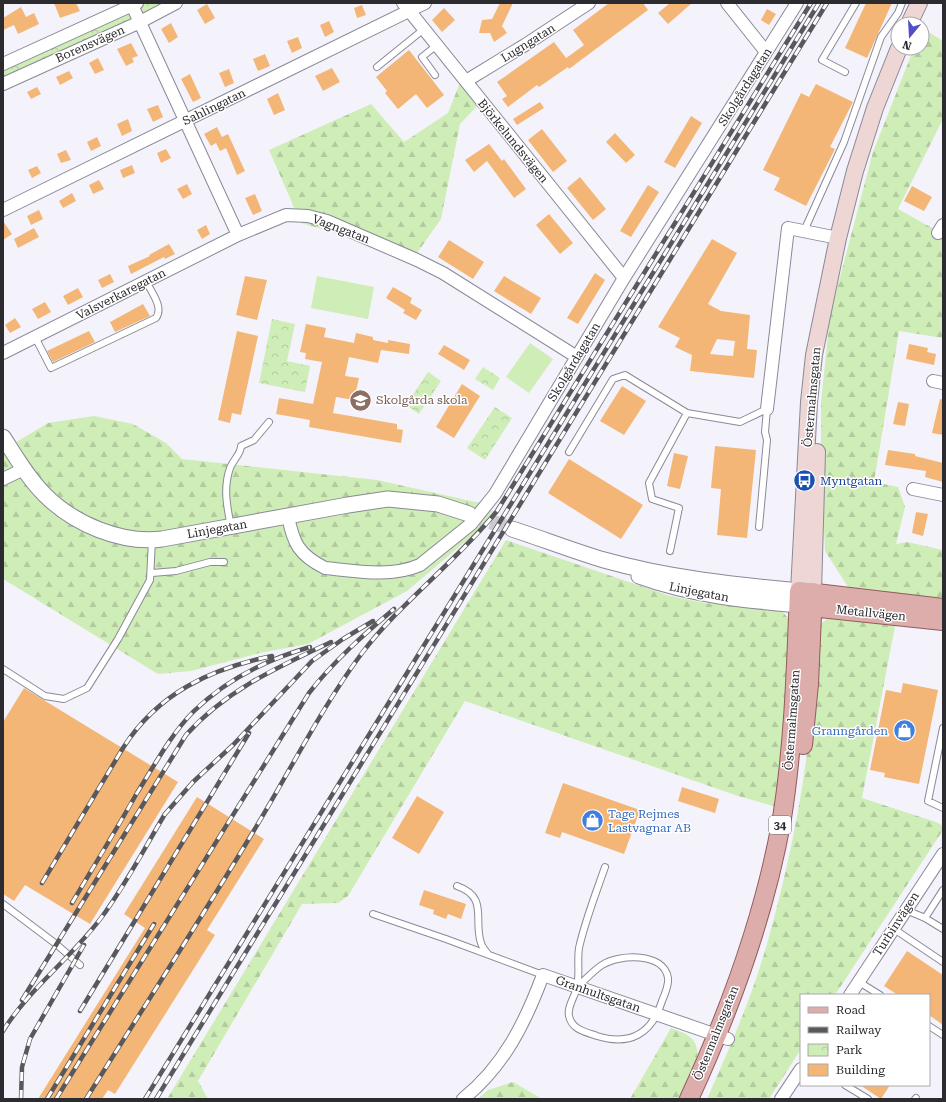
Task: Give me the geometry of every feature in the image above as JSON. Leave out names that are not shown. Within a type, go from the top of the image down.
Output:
[{"type":"main road","points":[[913,16],[919,3]]},
{"type":"main road","name":"Östermalmsgatan","points":[[702,1099],[759,914],[782,819],[806,599],[811,372],[838,238],[864,140],[896,56]]},
{"type":"main road","name":"Metallvägen","points":[[806,599],[943,608]]},
{"type":"main road","name":"Metallvägen","points":[[806,599],[943,621]]},
{"type":"main road","name":"Östermalmsgatan","points":[[689,1099],[722,1037]]},
{"type":"street","name":"Borensvägen","points":[[3,84],[140,22],[176,3]]},
{"type":"street","name":"Sahlingatan","points":[[3,210],[186,120],[406,7],[425,3]]},
{"type":"street","name":"Lugngatan","points":[[466,81],[589,3]]},
{"type":"street","points":[[727,3],[766,52]]},
{"type":"street","name":"Skolgårdagatan","points":[[288,516],[292,539],[296,545],[307,558],[325,568],[392,573],[420,565],[471,524],[495,494],[624,278],[796,3]]},
{"type":"street","name":"Borensvägen","points":[[3,64],[133,4]]},
{"type":"street","points":[[133,4],[238,235]]},
{"type":"street","name":"Björkelundsvägen","points":[[406,7],[624,278]]},
{"type":"street","name":"Vagngatan","points":[[238,235],[286,215],[308,216],[327,221],[417,260],[443,273],[577,357]]},
{"type":"street","points":[[767,409],[788,228],[838,238]]},
{"type":"street","name":"Valsverkaregatan","points":[[3,353],[238,235]]},
{"type":"street","name":"Linjegatan","points":[[3,437],[24,469],[44,494],[60,508],[77,519],[117,535],[152,540],[388,499],[438,504],[468,514]]},
{"type":"street","points":[[3,480],[24,469]]},
{"type":"street","points":[[913,489],[943,495]]},
{"type":"street","name":"Linjegatan","points":[[512,529],[604,560],[697,580],[806,599]]},
{"type":"street","name":"Turbinvägen","points":[[851,994],[943,854]]},
{"type":"street","name":"Granhultsgatan","points":[[463,1099],[492,1072],[511,1046],[525,1020],[543,975],[722,1037]]},
{"type":"street","points":[[781,1099],[800,1070]]},
{"type":"lane","points":[[845,72],[822,60],[856,3]]},
{"type":"lane","points":[[804,231],[844,142],[881,37],[898,13],[902,3]]},
{"type":"lane","points":[[377,67],[424,29]]},
{"type":"lane","points":[[435,75],[422,57],[437,45]]},
{"type":"lane","points":[[35,337],[51,368],[156,318],[159,314],[158,306],[146,281]]},
{"type":"lane","points":[[569,452],[613,379],[625,375],[687,413],[740,422],[767,409]]},
{"type":"lane","points":[[759,527],[767,440],[764,432],[767,409]]},
{"type":"lane","points":[[670,550],[679,508],[652,499],[649,483],[687,413]]},
{"type":"lane","points":[[231,527],[226,498],[230,467],[240,452],[241,446],[254,440],[269,422]]},
{"type":"lane","points":[[3,669],[44,696],[64,699],[87,688],[118,639],[148,586],[152,573],[152,540]]},
{"type":"lane","points":[[152,573],[176,571],[210,562],[224,562]]},
{"type":"lane","points":[[943,728],[928,801],[943,808]]},
{"type":"lane","points":[[577,987],[603,964],[615,960],[632,958],[651,959],[660,964],[668,978],[658,1015],[640,1034],[622,1040],[609,1039],[580,1030],[574,1026],[569,1016],[569,1009],[577,987],[579,948],[605,867]]},
{"type":"lane","points":[[457,886],[468,889],[477,902],[481,944],[488,954]]},
{"type":"lane","points":[[924,918],[943,890]]},
{"type":"lane","points":[[3,904],[56,944],[80,965]]},
{"type":"lane","points":[[906,910],[943,929]]},
{"type":"lane","points":[[373,914],[543,975]]},
{"type":"lane","points":[[894,929],[943,962]]},
{"type":"lane","points":[[859,982],[878,994]]},
{"type":"lane","points":[[930,1027],[943,1035]]},
{"type":"lane","points":[[847,1086],[868,1099]]},
{"type":"green space","points":[[138,3],[179,3],[3,87],[3,66]]},
{"type":"green space","points":[[930,33],[943,41],[943,119],[898,209],[943,234],[943,338],[899,331],[874,482],[898,487],[905,507],[896,544],[907,542],[943,550],[943,598],[850,590],[825,551],[821,461],[821,402],[830,315],[873,152],[911,56],[930,56]]},
{"type":"green space","points":[[461,80],[480,103],[460,124],[441,219],[410,263],[343,235],[301,223],[269,150],[371,104],[404,142],[448,113]]},
{"type":"green space","points":[[317,276],[374,287],[368,319],[311,308]]},
{"type":"green space","points":[[272,319],[295,324],[287,361],[310,366],[305,392],[259,383]]},
{"type":"green space","points":[[530,343],[553,359],[529,393],[506,377]]},
{"type":"green space","points":[[483,367],[500,378],[493,390],[475,379]]},
{"type":"green space","points":[[428,372],[441,381],[419,414],[406,405]]},
{"type":"green space","points":[[495,407],[512,418],[485,460],[467,448]]},
{"type":"green space","points":[[94,416],[133,424],[166,443],[182,459],[377,480],[480,503],[493,511],[479,530],[407,591],[308,644],[264,652],[191,671],[158,674],[3,579],[3,450],[48,423]]},
{"type":"green space","points":[[506,540],[670,596],[705,603],[780,609],[790,620],[792,629],[777,807],[738,796],[465,701],[348,896],[338,903],[302,904],[198,1081],[208,1099],[167,1099]]},
{"type":"green space","points":[[830,617],[896,621],[862,798],[936,822],[943,826],[943,830],[836,994],[800,994],[800,1051],[769,1099],[707,1099],[734,1038],[750,996],[764,954],[786,872],[802,789],[812,714],[820,624]]},
{"type":"green space","points":[[671,1028],[689,1036],[695,1044],[697,1052],[695,1068],[681,1099],[630,1099]]},
{"type":"green space","points":[[513,1082],[542,1099],[478,1099],[488,1090]]},
{"type":"building","points":[[54,3],[76,3],[80,11],[60,18]]},
{"type":"building","points":[[500,3],[513,3],[502,26],[507,33],[494,42],[490,33],[479,33],[482,20],[492,19]]},
{"type":"building","points":[[609,3],[643,3],[648,10],[569,69],[568,67],[539,87],[537,85],[508,107],[502,99],[507,96],[497,82],[554,42],[566,58],[569,56],[584,45],[573,30]]},
{"type":"building","points":[[670,3],[692,3],[668,24],[658,13]]},
{"type":"building","points":[[866,3],[892,3],[867,58],[845,48]]},
{"type":"building","points":[[207,4],[215,18],[205,24],[197,10]]},
{"type":"building","points":[[362,5],[366,15],[357,18],[354,8]]},
{"type":"building","points":[[21,7],[26,17],[34,13],[39,24],[18,34],[14,25],[3,30],[3,18]]},
{"type":"building","points":[[444,8],[455,20],[442,32],[432,20]]},
{"type":"building","points":[[767,9],[776,14],[769,25],[761,20]]},
{"type":"building","points":[[329,21],[334,32],[325,37],[320,25]]},
{"type":"building","points":[[171,23],[178,37],[169,43],[161,29]]},
{"type":"building","points":[[298,37],[302,48],[292,53],[287,41]]},
{"type":"building","points":[[131,43],[138,56],[132,58],[134,62],[126,66],[117,49]]},
{"type":"building","points":[[409,50],[444,95],[427,108],[416,94],[398,109],[385,93],[387,91],[376,77]]},
{"type":"building","points":[[265,54],[270,66],[258,71],[253,59]]},
{"type":"building","points":[[98,58],[104,70],[95,74],[89,63]]},
{"type":"building","points":[[332,68],[340,82],[323,91],[315,76]]},
{"type":"building","points":[[229,69],[234,83],[225,87],[219,73]]},
{"type":"building","points":[[69,71],[73,78],[60,85],[56,77]]},
{"type":"building","points":[[190,74],[201,98],[193,102],[181,79]]},
{"type":"building","points":[[816,84],[853,102],[830,147],[835,149],[806,206],[774,190],[780,178],[763,170],[801,93],[809,97]]},
{"type":"building","points":[[37,87],[41,94],[31,99],[27,92]]},
{"type":"building","points":[[278,93],[285,110],[274,115],[267,99]]},
{"type":"building","points":[[540,102],[544,108],[517,125],[513,119]]},
{"type":"building","points":[[158,105],[163,117],[153,122],[147,109]]},
{"type":"building","points":[[691,116],[702,123],[675,168],[664,162]]},
{"type":"building","points":[[128,119],[132,131],[122,136],[117,124]]},
{"type":"building","points":[[217,127],[222,137],[228,134],[245,171],[237,175],[226,148],[220,151],[216,143],[211,146],[204,134]]},
{"type":"building","points":[[542,129],[567,161],[553,172],[528,140]]},
{"type":"building","points":[[615,133],[635,155],[626,163],[606,142]]},
{"type":"building","points":[[97,137],[101,146],[91,151],[87,142]]},
{"type":"building","points":[[489,144],[502,161],[504,159],[526,189],[514,198],[487,161],[474,172],[465,160]]},
{"type":"building","points":[[166,149],[171,158],[161,163],[157,153]]},
{"type":"building","points":[[66,150],[71,160],[61,163],[57,154]]},
{"type":"building","points":[[132,165],[135,173],[123,178],[120,170]]},
{"type":"building","points":[[37,166],[41,173],[32,178],[28,170]]},
{"type":"building","points":[[580,177],[606,209],[593,220],[567,188]]},
{"type":"building","points":[[99,180],[104,189],[93,194],[89,185]]},
{"type":"building","points":[[187,184],[192,194],[183,199],[177,189]]},
{"type":"building","points":[[648,185],[659,192],[631,237],[620,231]]},
{"type":"building","points":[[912,186],[932,197],[924,211],[904,201]]},
{"type":"building","points":[[72,193],[76,201],[63,208],[59,201]]},
{"type":"building","points":[[255,194],[262,211],[253,215],[245,198]]},
{"type":"building","points":[[39,210],[43,219],[31,225],[27,216]]},
{"type":"building","points":[[549,214],[573,243],[560,254],[536,225]]},
{"type":"building","points":[[3,221],[12,234],[3,240]]},
{"type":"building","points":[[206,225],[210,234],[202,239],[197,230]]},
{"type":"building","points":[[34,228],[39,237],[18,248],[14,239]]},
{"type":"building","points":[[712,239],[737,253],[708,304],[721,311],[750,315],[747,349],[757,350],[754,378],[690,371],[692,355],[675,347],[680,338],[658,327]],"holes":[[[717,339],[735,341],[733,356],[710,354]]]},
{"type":"building","points":[[449,240],[484,262],[473,279],[438,257]]},
{"type":"building","points":[[169,244],[175,254],[165,259],[164,257],[131,274],[128,266],[150,256],[149,255]]},
{"type":"building","points":[[595,273],[605,280],[578,324],[567,318]]},
{"type":"building","points":[[110,274],[114,282],[102,288],[98,280]]},
{"type":"building","points":[[245,276],[267,280],[257,320],[236,315]]},
{"type":"building","points":[[504,276],[541,298],[531,314],[494,291]]},
{"type":"building","points":[[393,287],[412,298],[410,303],[422,310],[416,320],[403,313],[405,310],[386,298]]},
{"type":"building","points":[[78,288],[83,297],[68,305],[63,296]]},
{"type":"building","points":[[45,302],[51,312],[38,319],[32,309]]},
{"type":"building","points":[[143,304],[150,316],[115,332],[110,322]]},
{"type":"building","points":[[15,318],[21,327],[10,333],[5,325]]},
{"type":"building","points":[[306,324],[326,328],[324,337],[354,343],[356,333],[373,337],[373,340],[388,343],[388,340],[410,344],[409,354],[381,350],[378,363],[349,357],[345,376],[359,378],[354,400],[336,397],[333,413],[397,424],[397,429],[403,430],[401,443],[309,427],[310,420],[276,414],[279,398],[313,404],[322,362],[305,359],[306,353],[300,352]]},
{"type":"building","points":[[89,331],[95,342],[53,362],[47,351]]},
{"type":"building","points":[[237,331],[258,336],[241,415],[232,413],[230,423],[218,420]]},
{"type":"building","points":[[909,344],[928,348],[927,352],[936,354],[934,365],[906,359]]},
{"type":"building","points":[[444,345],[470,360],[464,370],[438,354]]},
{"type":"building","points":[[462,384],[480,396],[454,438],[436,427]]},
{"type":"building","points":[[622,386],[646,401],[624,435],[600,421]]},
{"type":"building","points":[[940,399],[943,400],[943,435],[932,433]]},
{"type":"building","points":[[898,402],[909,404],[905,426],[893,424]]},
{"type":"building","points":[[715,446],[756,450],[747,538],[717,535],[721,489],[711,488]]},
{"type":"building","points":[[888,450],[915,454],[915,456],[943,463],[943,482],[925,477],[926,471],[885,465]]},
{"type":"building","points":[[674,453],[688,456],[680,489],[667,486]]},
{"type":"building","points":[[569,459],[643,505],[621,539],[548,493]]},
{"type":"building","points":[[916,512],[928,514],[923,536],[912,533]]},
{"type":"building","name":"Granngården","points":[[903,683],[938,690],[919,784],[884,777],[885,773],[870,770],[886,690],[901,693]]},
{"type":"building","points":[[24,688],[178,782],[90,924],[25,885],[14,901],[3,894],[3,722]]},
{"type":"building","name":"Tage Rejmes Lastvagnar AB","points":[[563,783],[640,810],[624,854],[562,832],[560,838],[545,833]]},
{"type":"building","points":[[682,787],[719,799],[715,813],[678,801]]},
{"type":"building","points":[[417,796],[444,812],[419,854],[392,838]]},
{"type":"building","points":[[197,797],[264,839],[207,930],[215,935],[115,1094],[108,1090],[102,1099],[38,1099],[145,928],[124,914]]},
{"type":"building","points":[[424,890],[466,904],[461,919],[448,914],[446,919],[433,914],[434,910],[419,905]]},
{"type":"building","points":[[907,951],[943,975],[943,1025],[930,1016],[930,994],[896,994],[884,986]]},
{"type":"building","points":[[862,1086],[889,1086],[881,1099]]},
{"type":"tunnel","points":[[469,514],[512,529]]},
{"type":"railway","points":[[86,1099],[233,866],[319,718],[347,674],[362,653],[394,616],[481,530],[497,511],[811,3]]},
{"type":"railway","points":[[145,1099],[819,3]]},
{"type":"railway","points":[[156,1099],[827,3]]},
{"type":"railway","points":[[56,1099],[309,693],[328,670],[349,649],[394,609]]},
{"type":"railway","points":[[3,1031],[25,1001],[77,947],[101,918],[110,906],[165,814],[193,782],[233,745],[312,661],[343,639],[373,621]]},
{"type":"railway","points":[[22,1000],[186,735],[202,719],[235,692],[272,671],[331,642]]},
{"type":"railway","points":[[72,903],[163,750],[194,711],[206,700],[248,672],[263,664],[310,647]]},
{"type":"railway","points":[[42,883],[123,748],[152,712],[187,686],[207,676],[249,661],[272,656]]},
{"type":"railway","points":[[80,1011],[249,733]]},
{"type":"railway","points":[[47,1099],[154,924]]},
{"type":"railway","points":[[21,1099],[22,1067],[30,1039],[84,945]]},
{"type":"place","name":"Skolgårda skola","points":[[360,400]]},
{"type":"place","name":"Myntgatan","points":[[805,481]]},
{"type":"place","name":"Granngården","points":[[904,731]]},
{"type":"place","name":"Tage Rejmes Lastvagnar AB","points":[[593,821]]}]
